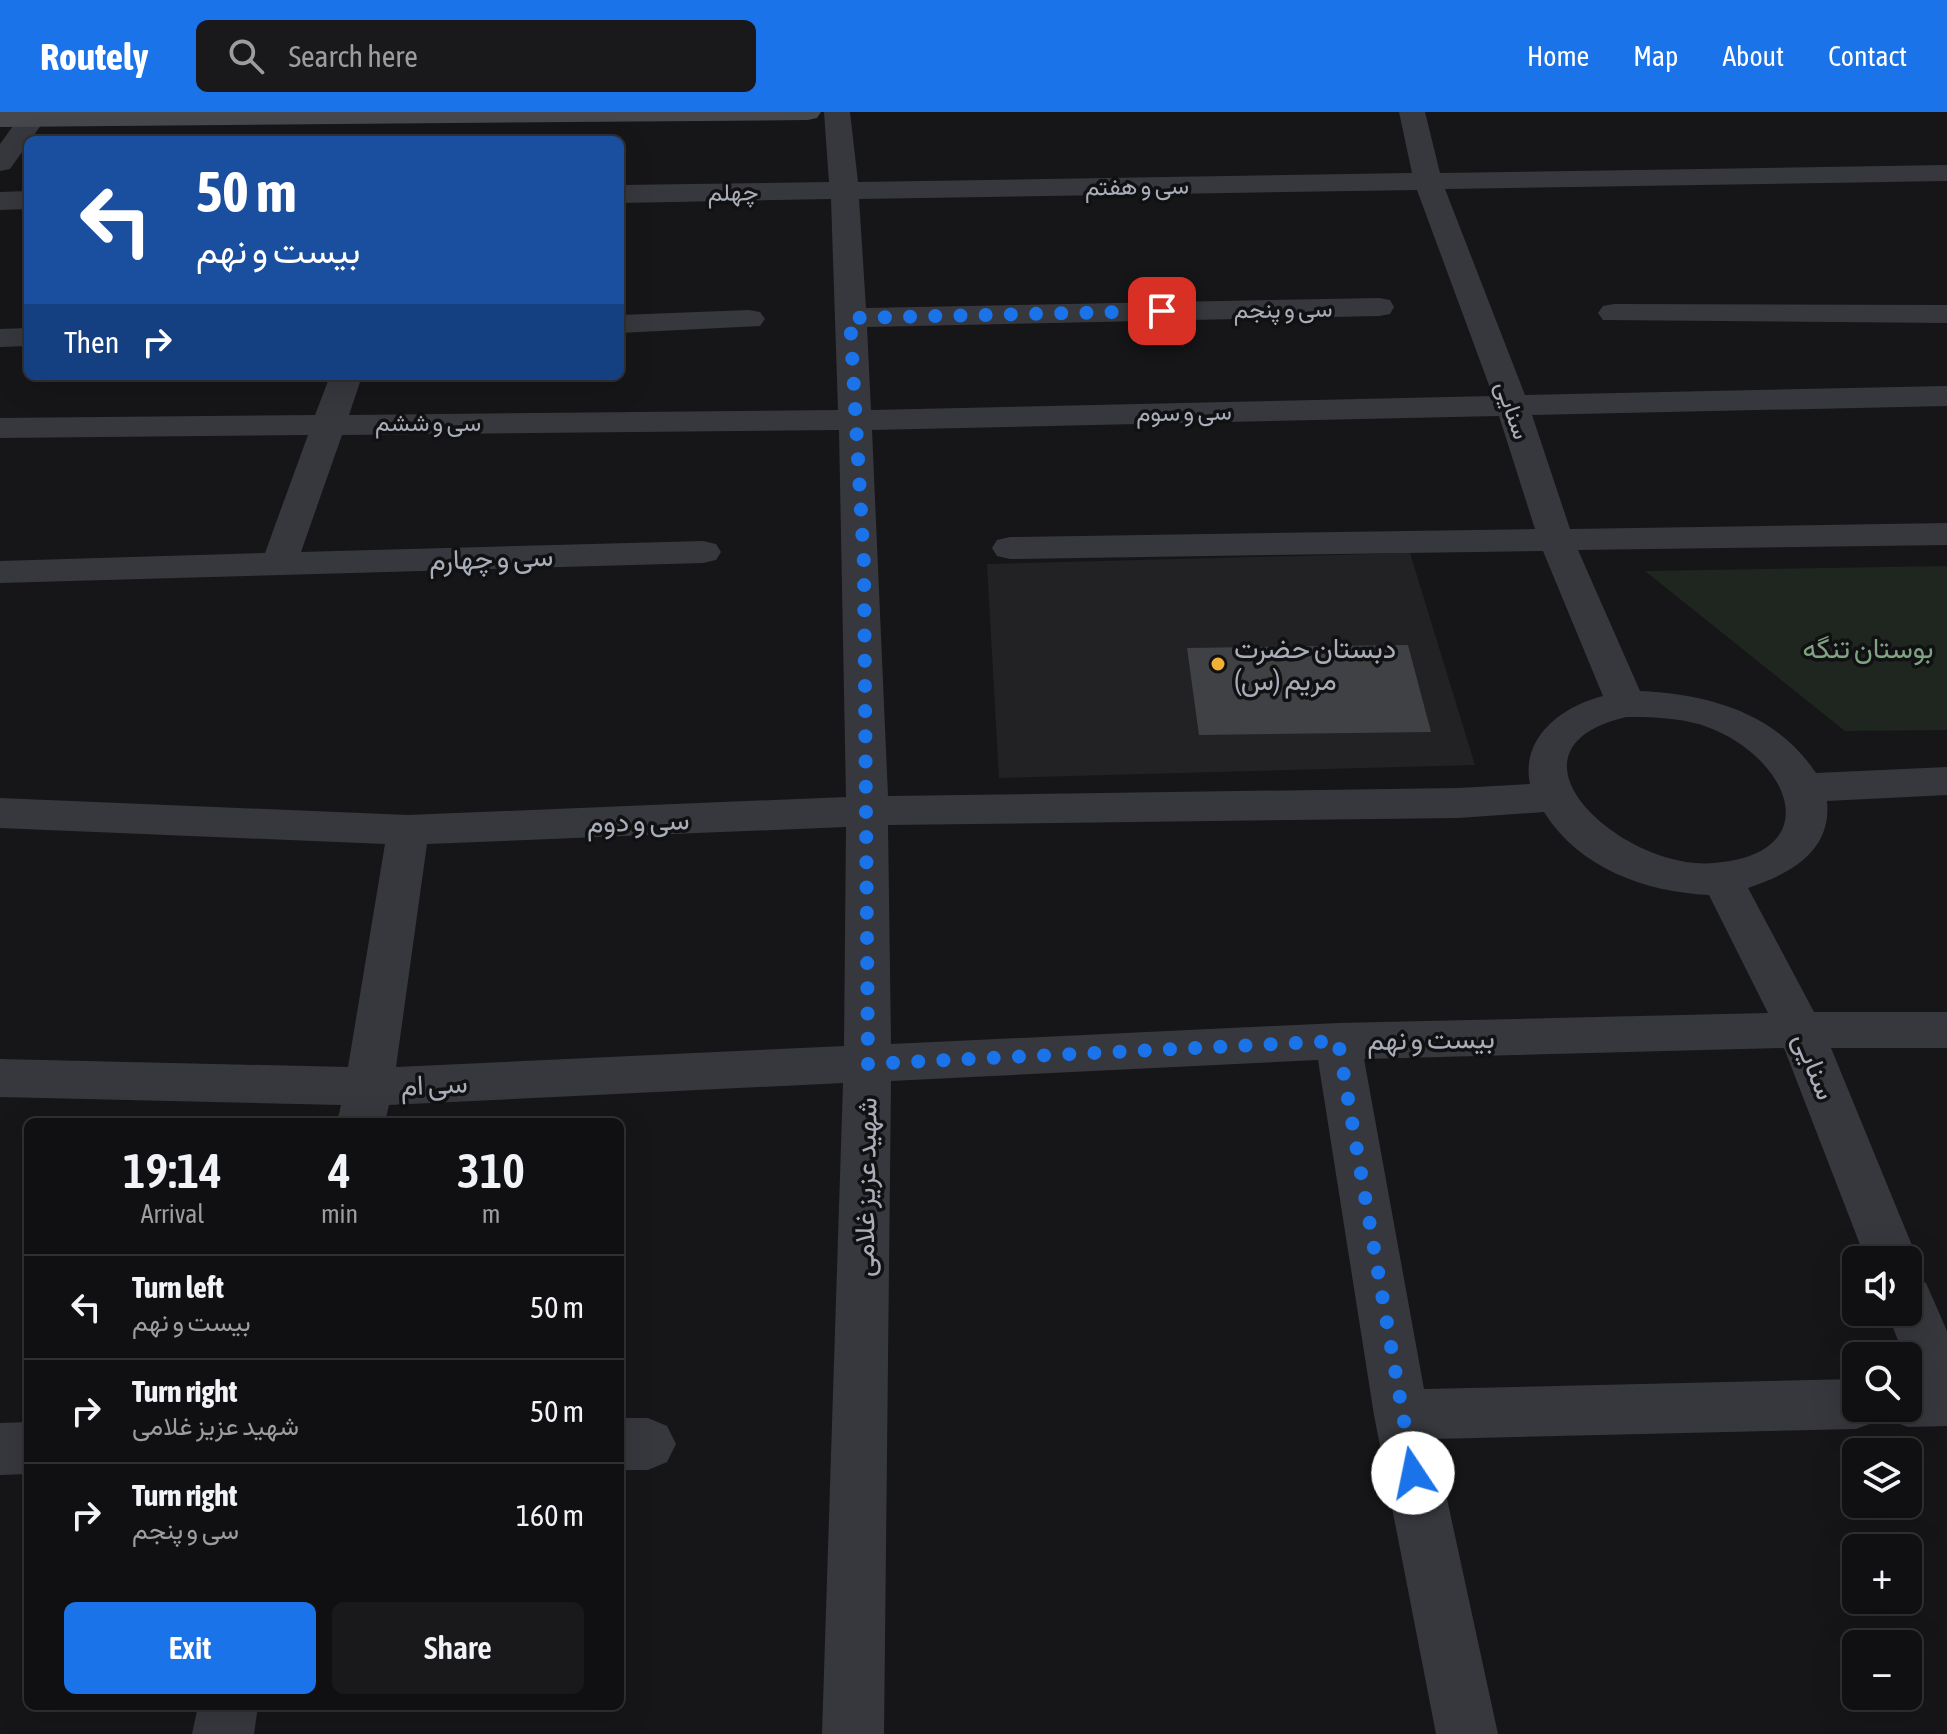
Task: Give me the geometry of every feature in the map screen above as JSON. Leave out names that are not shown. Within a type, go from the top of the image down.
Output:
[{"type":"street","points":[[0,119],[35,115],[808,112]]},
{"type":"street","name":"شهید عزیز غلامی","points":[[837,112],[846,191],[864,564],[868,811],[868,1064],[853,1734]]},
{"type":"street","name":"سنایی","points":[[1412,112],[1428,182],[1512,403],[1556,540],[1626,704]]},
{"type":"street","points":[[0,163],[35,115]]},
{"type":"street","name":"سی و هفتم","points":[[846,191],[1947,173]]},
{"type":"street","name":"چهلم","points":[[624,194],[846,191]]},
{"type":"street","points":[[0,201],[24,200]]},
{"type":"street","name":"سی و پنجم","points":[[850,318],[1379,307]]},
{"type":"street","points":[[1614,313],[1947,314]]},
{"type":"street","points":[[624,324],[749,319]]},
{"type":"street","points":[[279,564],[345,380]]},
{"type":"street","name":"سی و سوم","points":[[855,420],[1512,403],[1947,396]]},
{"type":"street","name":"سی و ششم","points":[[0,428],[855,420]]},
{"type":"street","points":[[1010,548],[1947,534]]},
{"type":"street","name":"سی و چهارم","points":[[0,572],[703,552]]},
{"type":"street","points":[[1626,704],[1661,704],[1698,710],[1733,723],[1765,741],[1789,763],[1804,788],[1809,821],[1795,849],[1765,870],[1722,879],[1676,876],[1631,863],[1592,842],[1564,814],[1555,797],[1549,784],[1549,755],[1564,731],[1590,713],[1626,704]]},
{"type":"street","points":[[1804,788],[1947,781]]},
{"type":"street","name":"سی و دوم","points":[[0,813],[408,830],[868,811],[1442,803],[1555,797]]},
{"type":"street","points":[[365,1105],[408,830]]},
{"type":"street","name":"سنایی","points":[[1722,879],[1800,1030],[1886,1246]]},
{"type":"street","name":"بیست و نهم","points":[[868,1064],[1338,1041],[1800,1030],[1947,1030]]},
{"type":"street","points":[[1338,1041],[1401,1415],[1467,1734]]},
{"type":"street","name":"سی ام","points":[[0,1078],[365,1105],[868,1064]]},
{"type":"street","points":[[1919,1326],[1947,1399],[1922,1401]]},
{"type":"street","points":[[1401,1415],[1842,1404]]},
{"type":"street","points":[[0,1449],[24,1448]]},
{"type":"street","points":[[223,1734],[227,1710]]},
{"type":"shaded area","name":"دبستان حضرت مریم (س)","points":[[1410,553],[1475,765],[999,778],[987,564]]},
{"type":"green space","name":"بوستان تنگه","points":[[1947,566],[1947,730],[1845,731],[1645,571]]},
{"type":"building","points":[[1408,645],[1431,732],[1199,735],[1187,648]]},
{"type":"place","name":"دبستان حضرت مریم (س)","points":[[1218,664]]},
{"type":"route","points":[[1162,311],[850,318],[864,564],[868,1064],[1338,1041],[1413,1473]]}]
